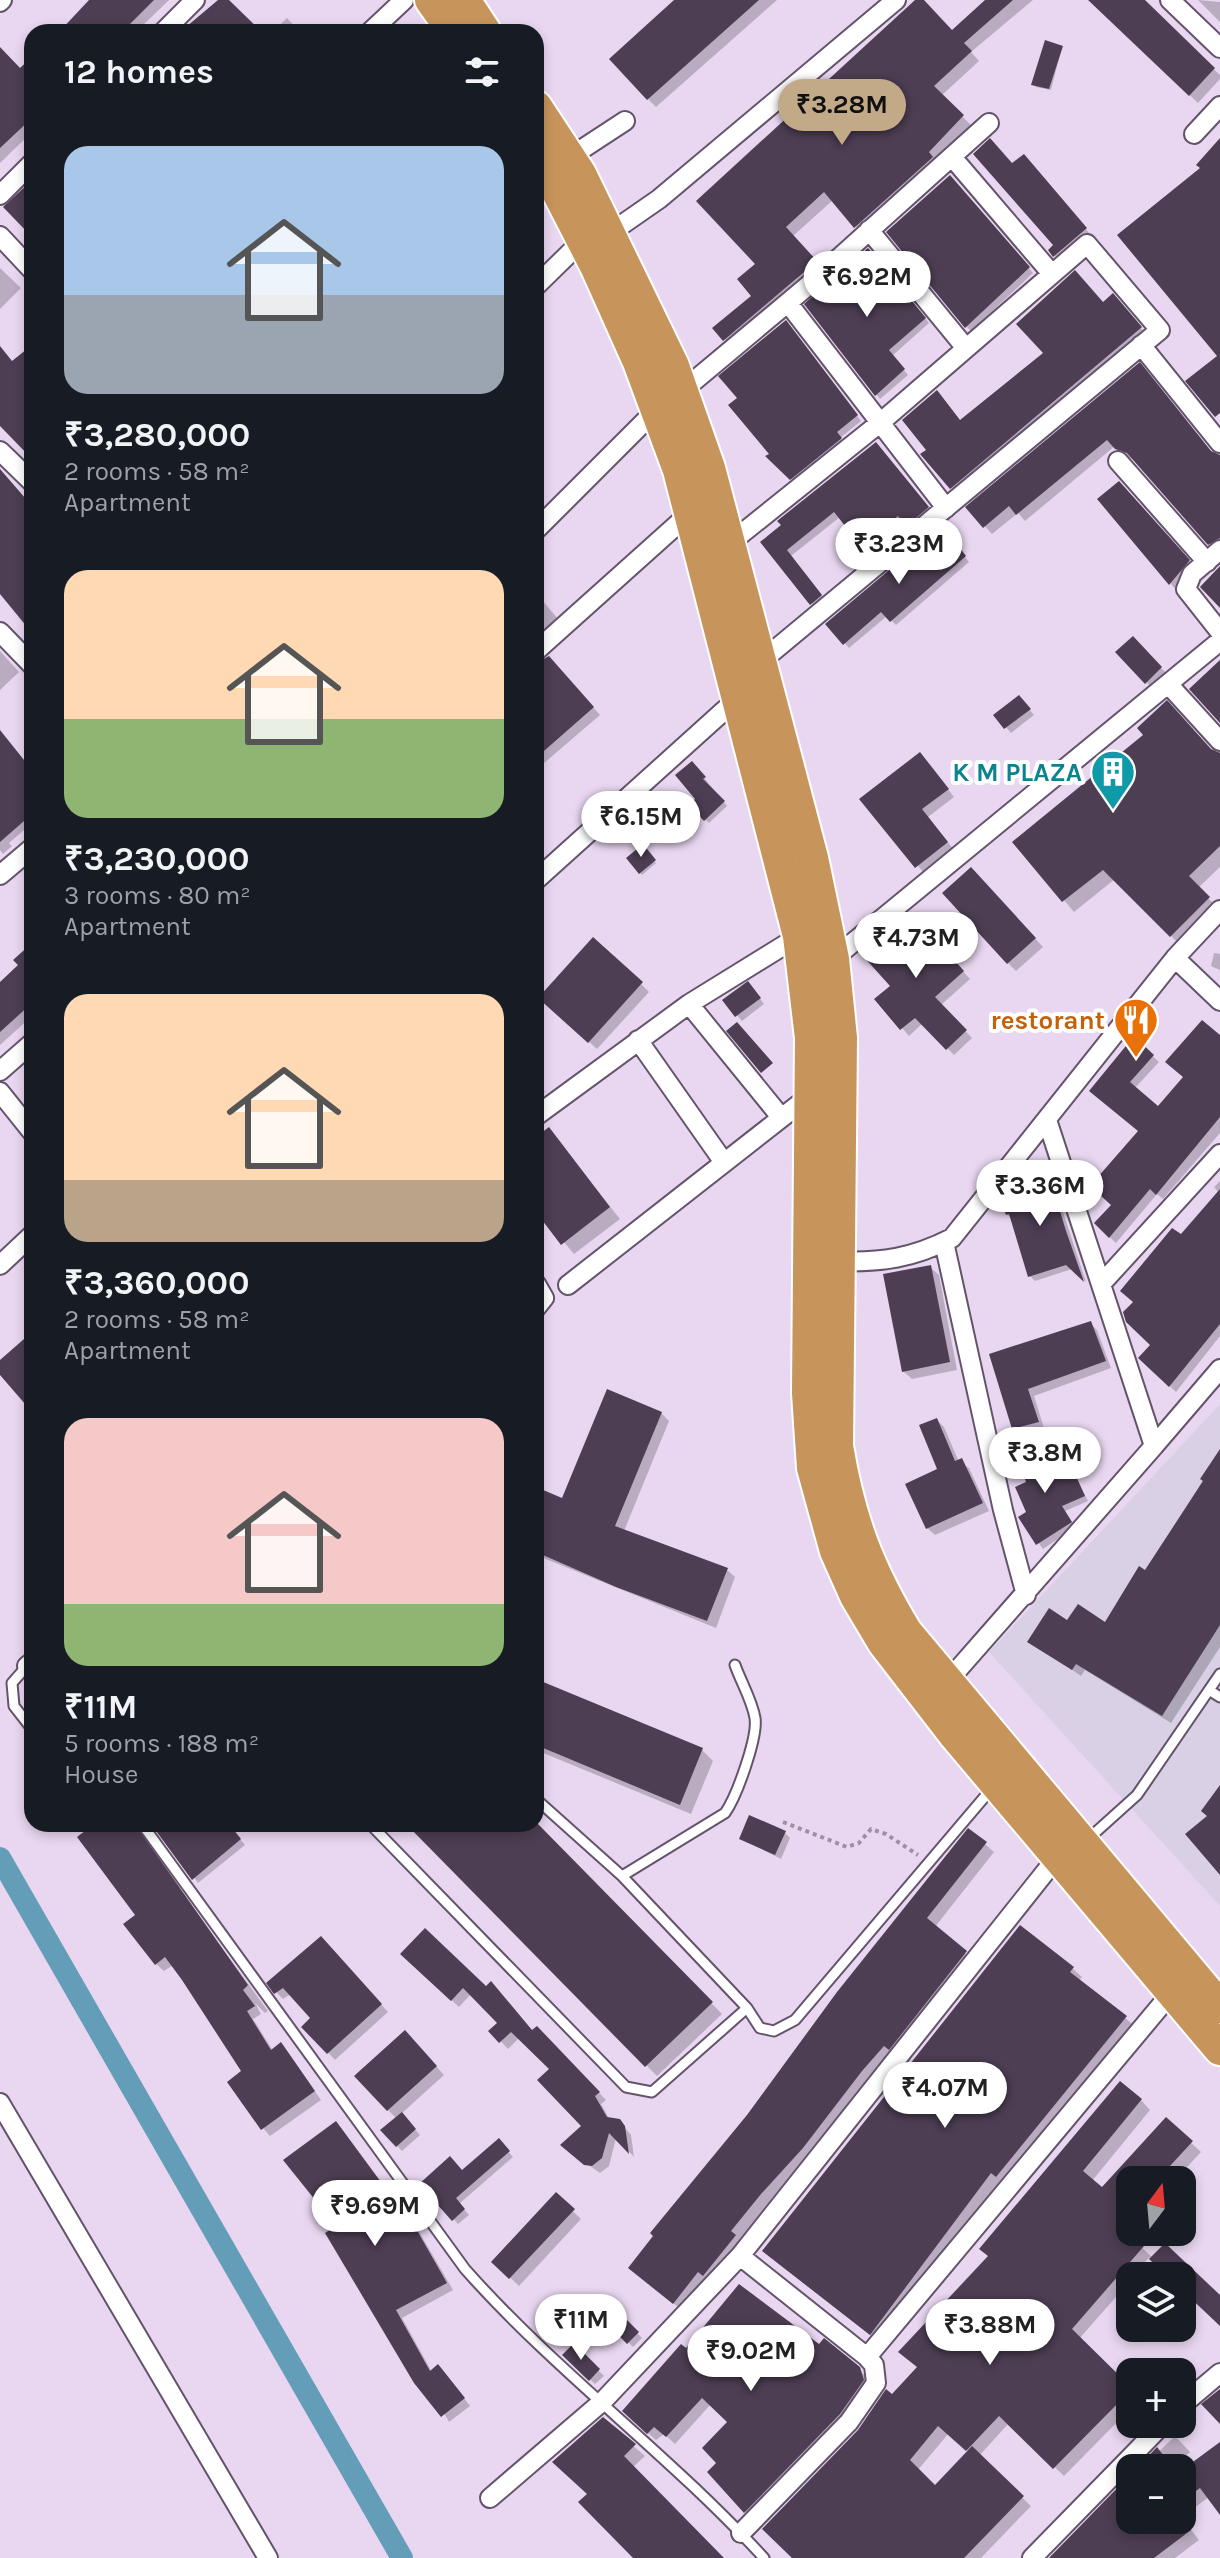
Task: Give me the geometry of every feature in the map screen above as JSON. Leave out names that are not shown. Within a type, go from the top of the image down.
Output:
[{"type":"highway","points":[[431,0],[448,24]]},
{"type":"highway","points":[[464,0],[480,24]]},
{"type":"highway","points":[[544,119],[570,157],[597,236],[670,400],[709,468],[812,858],[833,959],[841,1038],[837,1446],[845,1498],[877,1584],[906,1632],[947,1682],[1173,1991],[1220,2049]]},
{"type":"highway","points":[[544,160],[597,236]]},
{"type":"highway","points":[[670,400],[691,512],[806,970],[812,1094],[808,1393],[813,1468],[822,1511],[856,1596],[884,1643],[996,1783],[1071,1849],[1220,2007]]},
{"type":"street","points":[[171,24],[195,0]]},
{"type":"street","points":[[378,24],[404,0]]},
{"type":"street","points":[[544,279],[597,236],[659,199],[896,0]]},
{"type":"street","points":[[1170,0],[1220,48]]},
{"type":"street","points":[[1194,134],[1220,106]]},
{"type":"street","points":[[570,157],[625,121]]},
{"type":"street","points":[[544,522],[670,400],[788,303],[989,123]]},
{"type":"street","points":[[952,157],[1052,274]]},
{"type":"street","points":[[0,195],[24,171]]},
{"type":"street","points":[[869,230],[965,347]]},
{"type":"street","points":[[0,236],[24,262]]},
{"type":"street","points":[[730,543],[881,422],[1087,244],[1160,330],[759,663]]},
{"type":"street","points":[[788,303],[946,508]]},
{"type":"street","points":[[1141,345],[1220,443]]},
{"type":"street","points":[[0,451],[24,474]]},
{"type":"street","points":[[1118,461],[1214,556],[1192,574],[1186,589],[1220,632]]},
{"type":"street","points":[[544,644],[691,512]]},
{"type":"street","points":[[0,632],[24,657]]},
{"type":"street","points":[[833,959],[1220,641]]},
{"type":"street","points":[[1169,685],[1220,741]]},
{"type":"street","points":[[544,873],[738,698]]},
{"type":"street","points":[[0,875],[24,855]]},
{"type":"street","points":[[837,1261],[880,1263],[923,1253],[952,1238],[1175,958],[1220,910]]},
{"type":"street","points":[[544,1110],[689,1004],[799,936]]},
{"type":"street","points":[[1175,958],[1220,1001]]},
{"type":"street","points":[[689,1004],[780,1116]]},
{"type":"street","points":[[638,1040],[723,1161]]},
{"type":"street","points":[[0,1071],[24,1050]]},
{"type":"street","points":[[0,1092],[24,1122]]},
{"type":"street","points":[[568,1285],[780,1116],[812,1094]]},
{"type":"street","points":[[1047,1120],[1154,1446]]},
{"type":"street","points":[[1102,1283],[1220,1154]]},
{"type":"street","points":[[0,1265],[24,1242]]},
{"type":"street","points":[[944,1242],[1003,1510],[1026,1595]]},
{"type":"street","points":[[947,1682],[1220,1369]]},
{"type":"street","points":[[490,2498],[603,2401],[740,2256],[1071,1849]]},
{"type":"street","points":[[867,2357],[1173,1991]]},
{"type":"street","points":[[0,2103],[268,2558]]},
{"type":"street","points":[[740,2256],[867,2357],[874,2365],[876,2383],[856,2412],[741,2533]]},
{"type":"street","points":[[1196,2393],[1220,2373]]},
{"type":"street","points":[[1032,2558],[1149,2438]]},
{"type":"lane","points":[[622,1876],[725,1813],[734,1800],[742,1785],[756,1721],[735,1665]]},
{"type":"lane","points":[[24,1670],[12,1683],[14,1706],[24,1719]]},
{"type":"lane","points":[[1071,1849],[1137,1795],[1220,1674]]},
{"type":"lane","points":[[1209,1690],[1220,1697]]},
{"type":"lane","points":[[544,1806],[622,1876],[747,2008],[760,2028],[774,2031],[795,2020],[996,1783]]},
{"type":"lane","points":[[148,1832],[465,2269],[516,2326],[603,2401],[764,2558]]},
{"type":"lane","points":[[378,1832],[626,2087],[652,2092],[747,2008]]},
{"type":"path","points":[[783,1822],[847,1847],[859,1843],[871,1829],[886,1834],[929,1863]]},
{"type":"shaded area","points":[[1220,1404],[1220,1906],[989,1652]]},
{"type":"building","points":[[89,0],[154,0],[130,24],[66,24]]},
{"type":"building","points":[[218,0],[229,0],[254,24],[190,24]]},
{"type":"building","points":[[674,0],[759,0],[647,100],[609,59]]},
{"type":"building","points":[[915,0],[924,0],[952,30],[985,0],[1013,0],[964,43],[972,51],[934,86],[964,115],[929,152],[933,157],[854,228],[824,192],[786,227],[817,261],[723,341],[712,328],[751,296],[737,279],[755,264],[696,201]]},
{"type":"building","points":[[1088,0],[1145,0],[1215,68],[1189,96]]},
{"type":"building","points":[[1045,40],[1063,46],[1049,89],[1031,85]]},
{"type":"building","points":[[0,47],[20,68],[24,64],[24,126],[0,148]]},
{"type":"building","points":[[990,138],[1012,163],[1024,154],[1087,228],[1053,257],[1048,250],[1053,245],[973,154]]},
{"type":"building","points":[[1220,138],[1220,413],[1215,417],[1185,381],[1217,356],[1117,235],[1200,168],[1196,165]]},
{"type":"building","points":[[950,175],[1030,267],[965,328],[886,232]]},
{"type":"building","points":[[24,187],[24,229],[3,207]]},
{"type":"building","points":[[868,248],[926,318],[889,350],[905,369],[875,396],[804,304]]},
{"type":"building","points":[[1075,270],[1103,302],[1113,293],[1142,327],[950,489],[920,454],[926,450],[902,420],[937,390],[960,420],[1043,353],[1016,324]]},
{"type":"building","points":[[786,320],[858,415],[837,432],[842,438],[790,480],[765,456],[769,454],[728,405],[737,398],[718,376]]},
{"type":"building","points":[[0,346],[12,361],[24,351],[24,451],[0,426]]},
{"type":"building","points":[[1140,362],[1211,451],[1220,455],[1220,538],[1208,545],[1127,453],[1115,449],[1107,440],[1016,515],[1009,506],[983,528],[965,507]]},
{"type":"building","points":[[876,442],[929,507],[906,526],[898,516],[861,546],[834,512],[787,550],[822,595],[810,605],[760,542],[781,525],[777,521]]},
{"type":"building","points":[[0,469],[24,497],[24,623],[0,594]]},
{"type":"building","points":[[1119,481],[1190,560],[1169,585],[1097,499]]},
{"type":"building","points":[[943,526],[966,556],[890,622],[881,612],[843,645],[825,624],[894,566],[896,569]]},
{"type":"building","points":[[1220,566],[1220,608],[1200,587]]},
{"type":"building","points":[[1133,636],[1162,667],[1145,684],[1115,652]]},
{"type":"building","points":[[549,656],[594,707],[544,751],[544,659]]},
{"type":"building","points":[[1220,660],[1220,723],[1189,689]]},
{"type":"building","points":[[1019,695],[1031,709],[1004,729],[993,715]]},
{"type":"building","points":[[1167,700],[1211,749],[1220,753],[1220,846],[1189,876],[1210,897],[1170,937],[1103,870],[1062,902],[1012,842],[1143,735],[1137,728]]},
{"type":"building","points":[[0,730],[24,760],[24,821],[0,842]]},
{"type":"building","points":[[920,752],[949,789],[922,809],[948,842],[915,868],[859,799]]},
{"type":"building","points":[[692,761],[706,777],[703,779],[725,801],[704,821],[689,805],[695,799],[675,775]]},
{"type":"building","points":[[643,844],[656,860],[639,874],[626,858]]},
{"type":"building","points":[[971,867],[1036,938],[1007,964],[942,893]]},
{"type":"building","points":[[911,912],[964,971],[935,997],[967,1030],[946,1050],[915,1018],[900,1030],[874,999],[890,986],[863,956]]},
{"type":"building","points":[[593,937],[643,982],[588,1043],[544,1003],[544,991]]},
{"type":"building","points":[[24,950],[24,1010],[0,1032],[0,982],[18,965],[13,960]]},
{"type":"building","points":[[748,981],[761,998],[735,1017],[722,1000]]},
{"type":"building","points":[[1202,1020],[1220,1035],[1220,1117],[1156,1195],[1150,1189],[1109,1238],[1094,1223],[1111,1205],[1090,1186],[1138,1131],[1089,1091],[1134,1036],[1154,1055],[1130,1082],[1158,1106],[1183,1077],[1165,1062]]},
{"type":"building","points":[[737,1022],[773,1063],[761,1073],[726,1031]]},
{"type":"building","points":[[549,1127],[610,1207],[561,1245],[544,1223],[544,1131]]},
{"type":"building","points":[[1050,1178],[1084,1282],[1066,1265],[1028,1277],[1009,1214],[1006,1215],[1000,1197],[1004,1192]]},
{"type":"building","points":[[1220,1189],[1220,1324],[1169,1387],[1138,1358],[1150,1345],[1126,1322],[1123,1312],[1133,1302],[1120,1291],[1172,1228],[1181,1234]]},
{"type":"building","points":[[931,1265],[950,1362],[902,1372],[883,1274]]},
{"type":"building","points":[[1091,1321],[1106,1361],[1028,1389],[1039,1422],[1012,1429],[989,1354]]},
{"type":"building","points":[[24,1339],[24,1403],[0,1375],[0,1360]]},
{"type":"building","points":[[607,1389],[662,1412],[615,1526],[728,1568],[707,1621],[544,1556],[544,1490],[562,1498]]},
{"type":"building","points":[[937,1418],[955,1461],[962,1458],[983,1503],[926,1529],[905,1484],[937,1469],[919,1425]]},
{"type":"building","points":[[1031,1441],[1043,1474],[1071,1465],[1085,1496],[1062,1506],[1072,1522],[1036,1545],[1018,1517],[1026,1512],[1015,1487],[1026,1482],[1013,1447]]},
{"type":"building","points":[[1220,1449],[1220,1625],[1162,1716],[1076,1664],[1072,1670],[1027,1642],[1049,1608],[1067,1620],[1078,1604],[1105,1622],[1139,1566],[1145,1570],[1203,1481],[1200,1479]]},
{"type":"building","points":[[544,1682],[703,1748],[680,1805],[544,1748]]},
{"type":"building","points":[[1220,1785],[1220,1875],[1185,1834],[1207,1816],[1201,1811]]},
{"type":"building","points":[[749,1815],[786,1831],[775,1855],[739,1839]]},
{"type":"building","points":[[968,1828],[987,1842],[927,1918],[967,1951],[889,2050],[884,2046],[803,2148],[761,2194],[731,2231],[736,2235],[703,2276],[698,2272],[673,2304],[628,2268],[653,2236],[650,2233],[747,2115],[837,1992]]},
{"type":"building","points":[[544,1830],[713,2002],[645,2067],[414,1832]]},
{"type":"building","points":[[84,1832],[141,1832],[248,1985],[243,1990],[255,2006],[247,2011],[271,2050],[281,2042],[315,2091],[261,2130],[227,2082],[241,2071],[165,1957],[155,1965],[123,1924],[135,1915],[77,1837]]},
{"type":"building","points":[[157,1832],[235,1832],[241,1839],[192,1880]]},
{"type":"building","points":[[1020,1925],[1074,1967],[1070,1972],[1127,2016],[996,2177],[991,2173],[870,2335],[762,2251]]},
{"type":"building","points":[[425,1928],[486,1986],[491,1981],[532,2030],[537,2026],[600,2092],[595,2096],[607,2117],[620,2119],[625,2126],[629,2154],[609,2133],[602,2158],[592,2166],[584,2165],[560,2145],[581,2126],[537,2080],[549,2069],[511,2032],[499,2043],[488,2031],[497,2023],[463,1988],[451,2001],[400,1954]]},
{"type":"building","points":[[321,1936],[382,2004],[327,2054],[301,2027],[310,2018],[283,1988],[274,1994],[266,1983]]},
{"type":"building","points":[[405,2030],[437,2066],[387,2111],[354,2076]]},
{"type":"building","points":[[1120,2081],[1142,2099],[1083,2171],[1102,2187],[1116,2172],[1116,2246],[1144,2246],[1130,2262],[1116,2262],[1116,2278],[1072,2329],[1116,2372],[1116,2405],[1053,2469],[999,2416],[966,2451],[938,2426],[910,2460],[935,2485],[972,2446],[1024,2496],[964,2558],[792,2558],[762,2529],[858,2430],[886,2389],[892,2394],[917,2367],[898,2352],[988,2256],[979,2249]]},
{"type":"building","points":[[402,2112],[416,2129],[396,2147],[380,2130]]},
{"type":"building","points":[[1166,2117],[1193,2141],[1170,2166],[1121,2166]]},
{"type":"building","points":[[336,2121],[389,2193],[394,2190],[447,2283],[396,2310],[430,2371],[438,2364],[465,2398],[441,2417],[414,2383],[325,2233],[336,2226],[283,2160]]},
{"type":"building","points":[[499,2138],[510,2151],[456,2198],[465,2209],[452,2221],[419,2184],[450,2156],[462,2170]]},
{"type":"building","points":[[556,2192],[575,2209],[509,2279],[491,2262]]},
{"type":"building","points":[[1162,2246],[1168,2246],[1185,2262],[1152,2262],[1149,2259]]},
{"type":"building","points":[[1196,2272],[1220,2295],[1220,2326],[1196,2303]]},
{"type":"building","points":[[739,2284],[819,2344],[824,2338],[860,2367],[864,2380],[840,2414],[744,2513],[707,2472],[716,2463],[702,2448],[727,2422],[702,2398],[666,2437],[654,2427],[647,2434],[622,2411],[681,2344],[686,2348]]},
{"type":"building","points":[[613,2306],[639,2332],[627,2344],[601,2317]]},
{"type":"building","points":[[574,2343],[600,2369],[589,2381],[562,2355]]},
{"type":"building","points":[[1220,2389],[1220,2424],[1201,2404]]},
{"type":"building","points":[[603,2417],[636,2444],[624,2456],[724,2558],[633,2558],[578,2502],[587,2494],[552,2462]]},
{"type":"building","points":[[1220,2442],[1220,2515],[1200,2488],[1196,2491],[1196,2460]]},
{"type":"building","points":[[1157,2447],[1162,2454],[1150,2454]]},
{"type":"building","points":[[1116,2489],[1116,2534],[1186,2534],[1154,2558],[1049,2558]]},
{"type":"waterway","points":[[0,1858],[402,2558]]},
{"type":"place","name":"K M PLAZA","points":[[1113,811]]},
{"type":"place","name":"restorant","points":[[1136,1059]]}]
